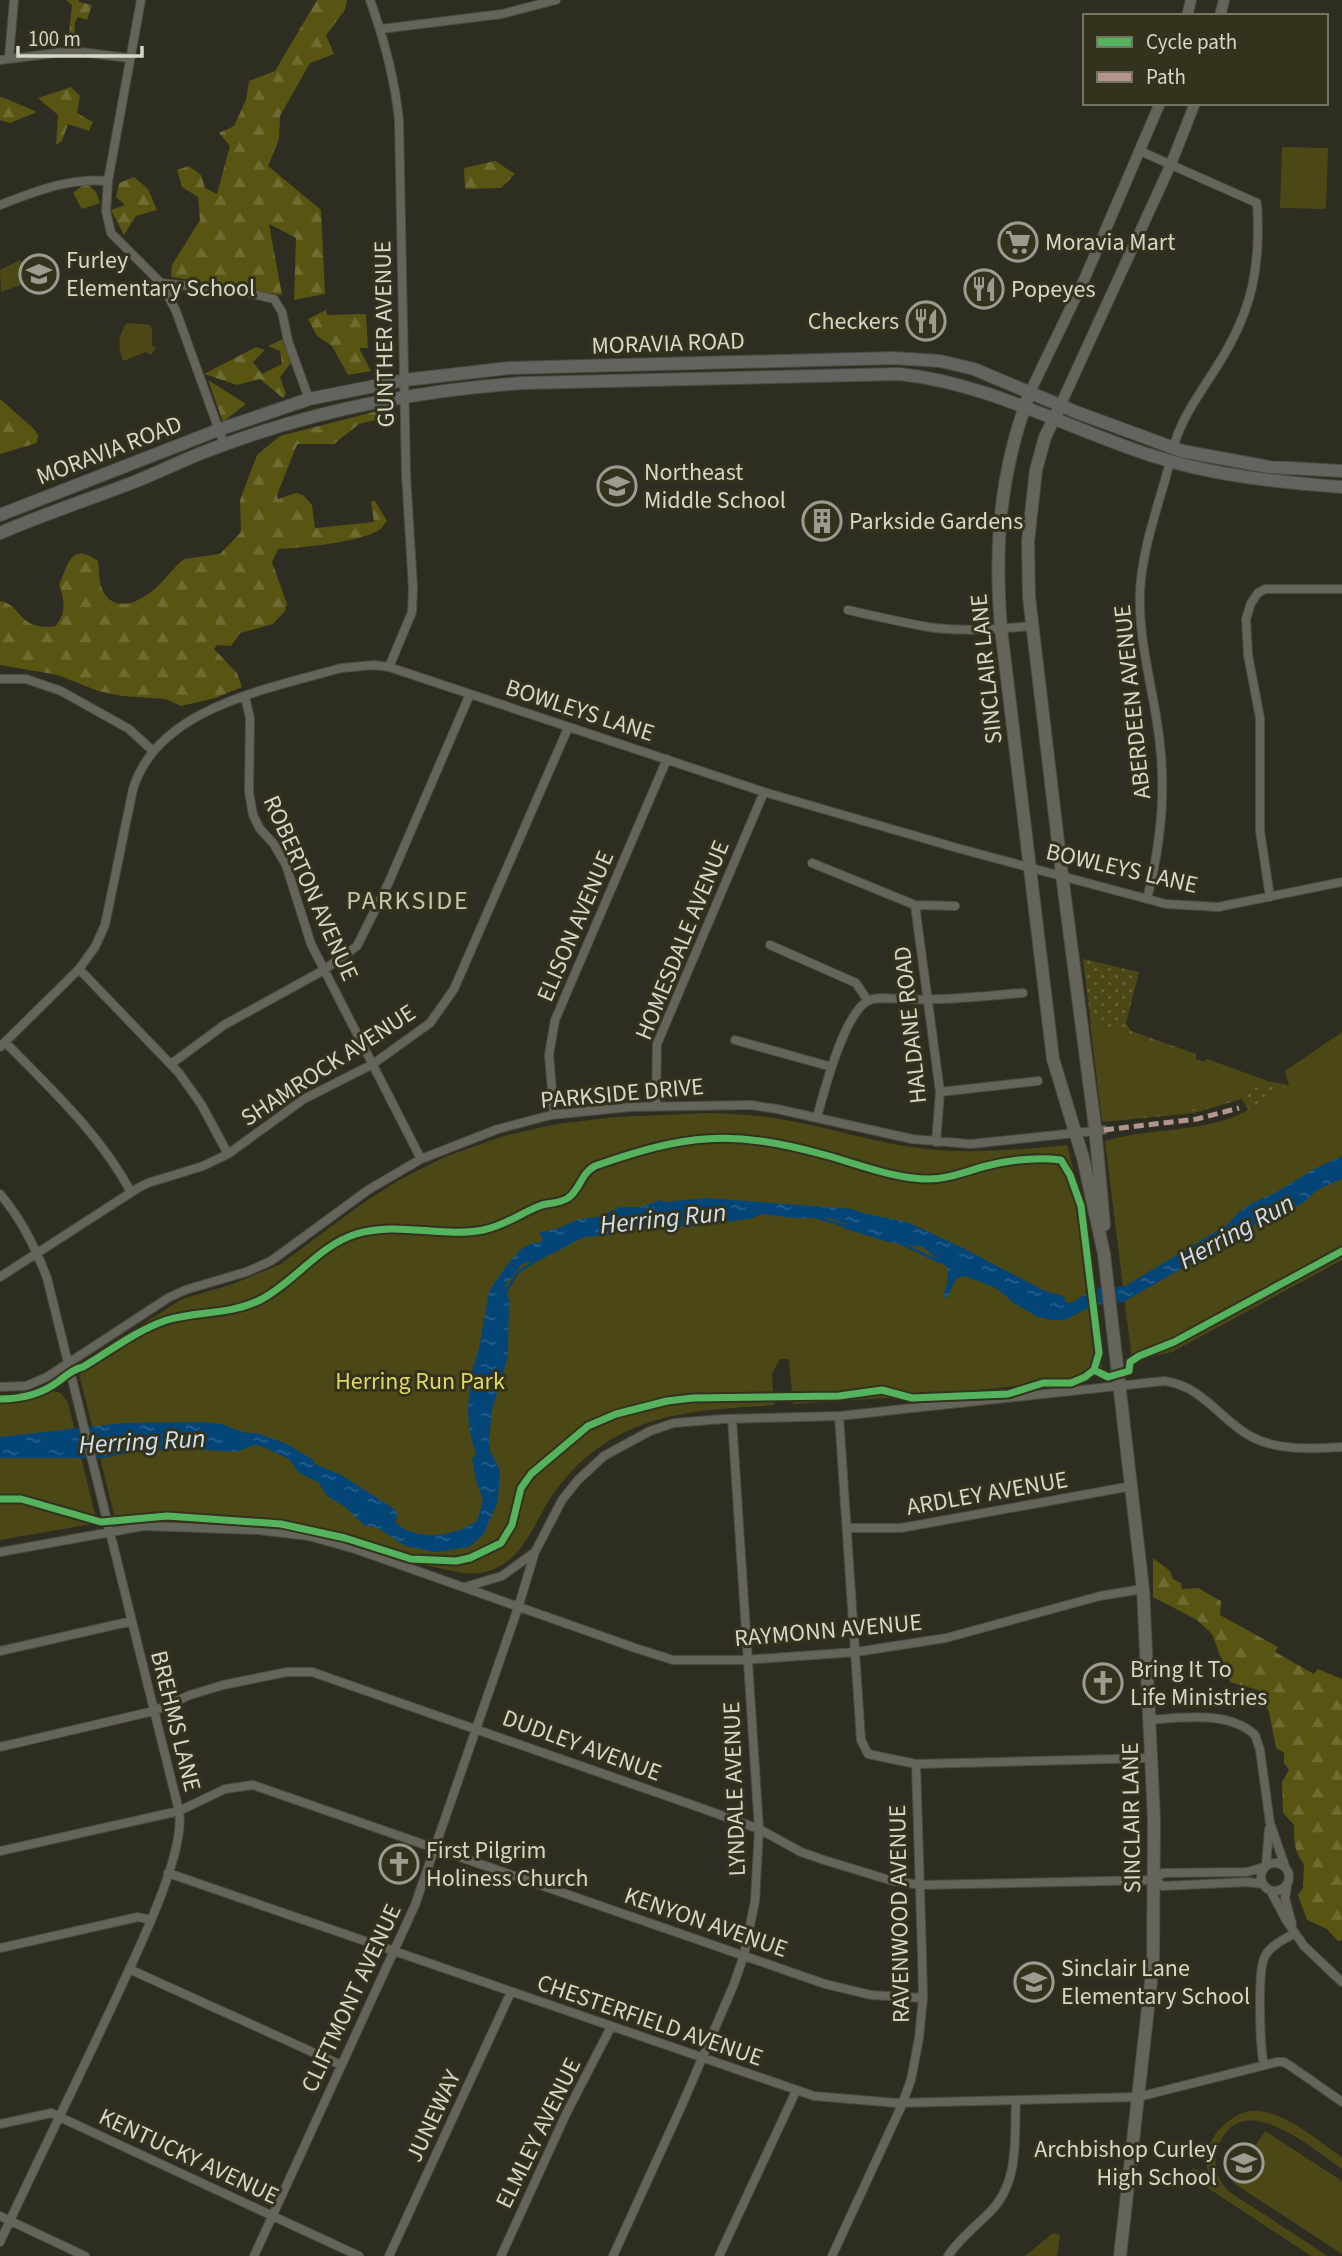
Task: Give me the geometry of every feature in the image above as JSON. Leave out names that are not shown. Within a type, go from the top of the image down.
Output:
[{"type":"main road","name":"MORAVIA ROAD","points":[[2,514],[218,430],[309,400],[405,380],[509,368],[893,358],[940,361],[965,366],[1030,392],[1058,412],[1110,441],[1172,455],[1269,467],[1342,471]]},
{"type":"main road","name":"MORAVIA ROAD","points":[[0,533],[147,477],[224,444],[316,415],[405,396],[477,386],[899,374],[947,381],[1024,408],[1058,412]]},
{"type":"main road","name":"SINCLAIR LANE","points":[[1030,392],[1012,447],[1001,500],[998,577],[1001,629],[1053,1059],[1076,1134],[1104,1254]]},
{"type":"main road","name":"SINCLAIR LANE","points":[[1058,412],[1039,455],[1032,496],[1028,548],[1032,626],[1062,874],[1100,1131],[1104,1254],[1143,1589],[1150,1720],[1153,1964],[1120,2256]]},
{"type":"main road","name":"MORAVIA ROAD","points":[[1172,455],[1210,472],[1342,487]]},
{"type":"street","points":[[14,0],[5,59],[72,51],[129,58]]},
{"type":"street","points":[[141,0],[108,181],[106,211],[111,233],[161,283],[176,311],[224,444]]},
{"type":"street","name":"GUNTHER AVENUE","points":[[370,0],[381,29],[395,87],[399,121],[412,612],[389,667]]},
{"type":"street","points":[[381,29],[502,14],[556,0]]},
{"type":"street","name":"SINCLAIR LANE","points":[[1030,392],[1084,280],[1159,105]]},
{"type":"street","name":"SINCLAIR LANE","points":[[1058,412],[1171,164],[1194,105]]},
{"type":"street","name":"ABERDEEN AVENUE","points":[[1140,151],[1257,203],[1258,224],[1256,273],[1241,321],[1232,341],[1184,419],[1146,553],[1140,590],[1142,633],[1163,772],[1160,843],[1147,899]]},
{"type":"street","points":[[0,205],[57,184],[108,181]]},
{"type":"street","points":[[161,283],[244,292],[274,299],[280,306],[288,341],[309,400]]},
{"type":"street","points":[[1270,897],[1260,831],[1260,718],[1248,655],[1246,619],[1251,603],[1258,593],[1265,589],[1342,589]]},
{"type":"street","points":[[848,610],[929,627],[1001,629],[1032,626]]},
{"type":"street","name":"BOWLEYS LANE","points":[[2,1044],[79,969],[102,933],[133,789],[141,768],[153,751],[180,726],[234,700],[341,667],[389,667],[764,792],[1166,904],[1203,908],[1244,903],[1342,882]]},
{"type":"street","points":[[0,679],[26,678],[61,691],[121,724],[153,751]]},
{"type":"street","points":[[171,1064],[223,1024],[324,970],[352,951],[364,935],[470,694]]},
{"type":"street","name":"ROBERTON AVENUE","points":[[245,697],[250,718],[250,807],[260,829],[286,865],[311,944],[421,1160]]},
{"type":"street","name":"SHAMROCK AVENUE","points":[[0,1277],[148,1182],[203,1166],[228,1153],[304,1099],[373,1064],[430,1023],[454,989],[568,728]]},
{"type":"street","name":"ELISON AVENUE","points":[[554,1114],[549,1055],[555,1020],[667,759]]},
{"type":"street","name":"HOMESDALE AVENUE","points":[[656,1106],[655,1051],[660,1033],[764,792]]},
{"type":"street","points":[[812,863],[915,905],[955,906]]},
{"type":"street","name":"HALDANE ROAD","points":[[915,905],[940,1091],[936,1142]]},
{"type":"street","points":[[770,945],[856,983],[868,1001]]},
{"type":"street","points":[[79,969],[171,1064],[201,1104],[228,1153]]},
{"type":"street","points":[[817,1117],[846,1031],[868,1001],[928,1001],[1023,993]]},
{"type":"street","points":[[735,1040],[832,1067]]},
{"type":"street","points":[[2,1044],[91,1132],[119,1170],[131,1192]]},
{"type":"street","points":[[940,1091],[1038,1081]]},
{"type":"street","name":"PARKSIDE DRIVE","points":[[0,1387],[26,1386],[69,1363],[168,1298],[271,1261],[359,1196],[421,1160],[466,1140],[554,1114],[656,1106],[742,1105],[777,1109],[870,1131],[936,1142],[983,1144],[1100,1131]]},
{"type":"street","name":"BREHMS LANE","points":[[0,1194],[37,1254],[47,1278],[179,1811],[180,1831],[151,1920],[61,2118],[0,2242]]},
{"type":"street","name":"CLIFTMONT AVENUE","points":[[254,2256],[415,1905],[519,1608],[535,1552],[562,1500],[578,1480],[604,1456],[650,1431],[674,1423],[839,1416],[1119,1385],[1172,1382],[1210,1402],[1233,1424],[1257,1439],[1300,1448],[1342,1447]]},
{"type":"street","points":[[839,1416],[861,1740],[864,1751],[873,1756],[916,1764],[1151,1758]]},
{"type":"street","name":"LYNDALE AVENUE","points":[[613,2256],[703,2059],[744,1955],[755,1901],[759,1829],[732,1419]]},
{"type":"street","name":"ARDLEY AVENUE","points":[[847,1528],[901,1528],[1132,1486]]},
{"type":"street","name":"RAYMONN AVENUE","points":[[0,1552],[109,1530],[144,1526],[258,1530],[309,1536],[358,1550],[673,1660],[747,1659],[856,1652],[946,1638],[1100,1595],[1143,1589]]},
{"type":"street","points":[[464,1587],[502,1576],[535,1552]]},
{"type":"street","points":[[0,1651],[132,1620]]},
{"type":"street","name":"DUDLEY AVENUE","points":[[0,1746],[154,1711],[190,1695],[223,1685],[302,1671],[334,1678],[476,1728],[759,1829],[801,1852],[893,1881],[920,1885],[1154,1880]]},
{"type":"street","points":[[1150,1720],[1188,1716],[1236,1724],[1255,1735],[1260,1750],[1270,1823],[1269,1849],[1260,1875],[1262,1884]]},
{"type":"street","name":"RAVENWOOD AVENUE","points":[[832,2256],[903,2103],[917,2050],[923,1998],[916,1764]]},
{"type":"street","name":"KENYON AVENUE","points":[[0,1851],[179,1811],[225,1788],[253,1785],[836,1988],[871,1995],[923,1998]]},
{"type":"street","points":[[1270,1823],[1289,1874],[1285,1898],[1295,1933]]},
{"type":"street","points":[[1285,1866],[1276,1862],[1247,1872],[1164,1873],[1154,1880],[1163,1886],[1248,1882],[1262,1884],[1270,1890],[1304,1946],[1342,1982]]},
{"type":"street","name":"CHESTERFIELD AVENUE","points":[[168,1872],[796,2091],[836,2099],[903,2103],[1138,2097],[1264,2065]]},
{"type":"street","points":[[1270,1890],[1278,1891],[1288,1883]]},
{"type":"street","points":[[0,1948],[138,1917],[151,1920]]},
{"type":"street","points":[[1295,1933],[1270,1948],[1262,1961],[1261,2019],[1264,2065],[1284,2062],[1342,2102]]},
{"type":"street","points":[[129,1969],[341,2066]]},
{"type":"street","name":"JUNEWAY","points":[[389,2256],[511,1992]]},
{"type":"street","name":"ELMLEY AVENUE","points":[[501,2256],[545,2157],[611,2026]]},
{"type":"street","points":[[719,2256],[796,2091]]},
{"type":"street","points":[[947,2256],[996,2206],[1008,2187],[1015,2152],[1016,2101]]},
{"type":"street","name":"KENTUCKY AVENUE","points":[[0,2124],[51,2113],[359,2256]]},
{"type":"street","points":[[0,2216],[85,2256]]},
{"type":"green space","points":[[66,0],[79,0],[92,5],[87,20],[78,17],[75,22],[74,42],[68,43],[72,5]]},
{"type":"green space","points":[[317,0],[347,0],[345,10],[326,35],[334,54],[310,63],[280,116],[279,139],[268,166],[321,210],[325,294],[294,300],[296,238],[269,224],[282,295],[171,277],[172,265],[200,220],[198,197],[182,187],[177,170],[189,166],[201,175],[205,188],[217,194],[230,146],[219,133],[234,126],[246,100],[249,81],[275,71]]},
{"type":"green space","points":[[71,87],[80,96],[77,113],[93,122],[89,131],[68,124],[62,141],[56,145],[58,115],[38,98]]},
{"type":"green space","points":[[0,97],[37,112],[10,123],[0,120]]},
{"type":"green space","points":[[1282,147],[1328,148],[1326,209],[1280,208]]},
{"type":"green space","points":[[495,161],[515,174],[501,188],[465,189],[464,168]]},
{"type":"green space","points":[[134,177],[148,189],[157,210],[136,216],[124,235],[111,210],[125,205],[116,197],[119,183]]},
{"type":"green space","points":[[86,183],[96,192],[100,203],[82,209],[73,193]]},
{"type":"green space","points":[[20,260],[29,282],[1,292],[0,270]]},
{"type":"green space","points":[[326,310],[327,315],[366,314],[368,348],[359,348],[371,371],[348,375],[332,346],[317,336],[308,319]]},
{"type":"green space","points":[[127,323],[150,325],[152,345],[156,348],[151,355],[146,352],[123,361],[119,341]]},
{"type":"green space","points":[[283,339],[291,363],[280,377],[286,394],[283,398],[260,379],[237,385],[204,374],[256,347],[265,350],[253,362],[262,374],[282,364],[280,351],[268,346]]},
{"type":"green space","points":[[208,380],[246,404],[223,422]]},
{"type":"green space","points":[[0,399],[34,429],[38,435],[37,443],[0,454]]},
{"type":"green space","points":[[385,409],[388,417],[359,424],[334,444],[298,444],[296,447],[277,495],[278,499],[296,493],[303,495],[312,505],[315,528],[374,522],[371,501],[375,501],[387,521],[379,530],[359,538],[278,549],[272,562],[287,604],[285,611],[273,624],[240,633],[231,646],[217,645],[214,649],[237,673],[242,687],[215,698],[181,706],[166,699],[122,696],[98,691],[58,675],[0,665],[0,601],[13,607],[27,622],[44,627],[56,626],[64,606],[59,585],[69,562],[76,554],[98,561],[100,583],[110,600],[125,604],[142,598],[157,587],[184,559],[220,554],[241,532],[240,500],[257,455],[280,436]]},
{"type":"green space","points":[[1083,959],[1139,972],[1126,1023],[1131,1031],[1196,1054],[1196,1059],[1203,1062],[1207,1059],[1267,1081],[1289,1085],[1266,1102],[1248,1110],[1242,1099],[1194,1113],[1103,1122]]},
{"type":"green space","points":[[1090,1023],[1196,1054],[1196,1059],[1203,1062],[1207,1059],[1267,1081],[1248,1092],[1209,1106],[1102,1121]]},
{"type":"green space","points":[[1342,1032],[1342,1260],[1172,1352],[1132,1361],[1105,1141],[1213,1123],[1244,1112],[1289,1085],[1285,1071]]},
{"type":"green space","name":"Herring Run Park","points":[[710,1113],[776,1118],[880,1141],[951,1151],[1067,1145],[1086,1218],[1103,1375],[948,1394],[793,1404],[789,1359],[780,1359],[772,1374],[774,1405],[682,1414],[627,1431],[602,1445],[578,1464],[556,1490],[519,1550],[499,1567],[479,1573],[461,1573],[419,1564],[324,1533],[279,1522],[174,1515],[115,1518],[79,1374],[82,1363],[182,1299],[233,1284],[281,1264],[360,1205],[399,1180],[447,1156],[504,1136],[557,1124],[615,1117]]},
{"type":"green space","points":[[45,1389],[61,1393],[68,1403],[97,1523],[0,1540],[0,1397],[22,1396]]},
{"type":"green space","points":[[1153,1558],[1170,1571],[1173,1579],[1181,1583],[1182,1589],[1198,1588],[1221,1601],[1220,1615],[1278,1647],[1275,1652],[1314,1674],[1318,1669],[1342,1679],[1342,1940],[1338,1941],[1327,1929],[1307,1920],[1298,1895],[1303,1888],[1304,1864],[1296,1850],[1294,1825],[1283,1813],[1282,1782],[1289,1770],[1284,1763],[1284,1753],[1276,1748],[1269,1712],[1258,1690],[1230,1682],[1212,1634],[1197,1620],[1153,1597]]},
{"type":"green space","points":[[1248,2111],[1261,2111],[1286,2119],[1342,2157],[1342,2169],[1296,2137],[1259,2121],[1243,2121],[1229,2129],[1216,2152],[1218,2173],[1228,2190],[1327,2256],[1311,2256],[1188,2175],[1193,2168],[1209,2177],[1207,2155],[1214,2136],[1228,2121]]},
{"type":"green space","points":[[1265,2131],[1342,2181],[1342,2254],[1232,2182]]},
{"type":"green space","points":[[1053,2233],[1060,2235],[1057,2256],[1025,2256]]},
{"type":"water","name":"Herring Run","points":[[1342,1156],[1342,1179],[1317,1190],[1303,1203],[1207,1247],[1193,1262],[1123,1302],[1094,1305],[1065,1320],[1038,1317],[1015,1304],[996,1288],[965,1276],[956,1278],[947,1298],[943,1296],[948,1268],[923,1247],[888,1242],[843,1228],[847,1224],[829,1218],[793,1218],[763,1214],[749,1219],[687,1227],[665,1225],[620,1228],[608,1235],[584,1237],[542,1259],[522,1264],[505,1285],[509,1300],[508,1356],[492,1410],[489,1441],[490,1451],[500,1470],[498,1501],[483,1535],[469,1547],[435,1552],[405,1546],[378,1528],[364,1525],[345,1507],[327,1496],[318,1482],[299,1473],[289,1459],[255,1445],[236,1452],[193,1449],[142,1451],[102,1458],[0,1458],[0,1437],[123,1423],[222,1424],[287,1444],[313,1460],[313,1463],[341,1475],[390,1506],[397,1512],[396,1523],[405,1529],[425,1535],[448,1533],[477,1521],[483,1500],[472,1459],[476,1455],[469,1429],[468,1406],[472,1371],[489,1291],[520,1250],[541,1242],[543,1239],[539,1232],[556,1229],[580,1219],[597,1217],[621,1207],[641,1207],[660,1200],[664,1202],[707,1198],[852,1209],[907,1222],[1045,1291],[1063,1296],[1066,1302],[1071,1303],[1094,1289],[1125,1286],[1227,1225],[1239,1212],[1254,1202]]},
{"type":"waterway","name":"Herring Run","points":[[815,1217],[849,1227]]},
{"type":"waterway","name":"Herring Run","points":[[898,1242],[940,1262]]},
{"type":"waterway","name":"Herring Run","points":[[504,1295],[517,1273],[537,1260]]},
{"type":"marked path","points":[[1104,1130],[1197,1119],[1239,1108]]},
{"type":"cycle path","points":[[0,1399],[23,1397],[46,1389],[156,1324],[190,1315],[226,1311],[260,1300],[318,1255],[356,1234],[388,1229],[467,1232],[491,1228],[542,1205],[568,1198],[595,1166],[656,1147],[709,1139],[762,1141],[825,1155],[889,1174],[929,1179],[944,1178],[1014,1161],[1061,1160],[1070,1175],[1081,1206],[1099,1353],[1094,1370],[1085,1377],[1071,1383],[1043,1383],[1008,1394],[912,1398],[882,1390],[839,1396],[693,1398],[667,1401],[616,1414],[588,1426],[531,1474],[521,1488],[512,1525],[501,1543],[470,1558],[456,1561],[411,1559],[345,1538],[281,1524],[167,1516],[101,1522],[21,1499],[0,1499]]},
{"type":"cycle path","points":[[1094,1370],[1108,1377],[1129,1371],[1130,1362],[1139,1356],[1174,1342],[1342,1251]]},
{"type":"place","name":"Moravia Mart","points":[[1018,242]]},
{"type":"place","name":"Furley Elementary School","points":[[39,274]]},
{"type":"place","name":"Popeyes","points":[[984,289]]},
{"type":"place","name":"Checkers","points":[[926,321]]},
{"type":"place","name":"Northeast Middle School","points":[[617,486]]},
{"type":"place","name":"Parkside Gardens","points":[[822,521]]},
{"type":"place","name":"Bring It To Life Ministries","points":[[1103,1683]]},
{"type":"place","name":"First Pilgrim Holiness Church","points":[[399,1864]]},
{"type":"place","name":"Sinclair Lane Elementary School","points":[[1034,1982]]},
{"type":"place","name":"Archbishop Curley High School","points":[[1244,2163]]},
{"type":"district","name":"PARKSIDE","points":[[408,900]]}]
